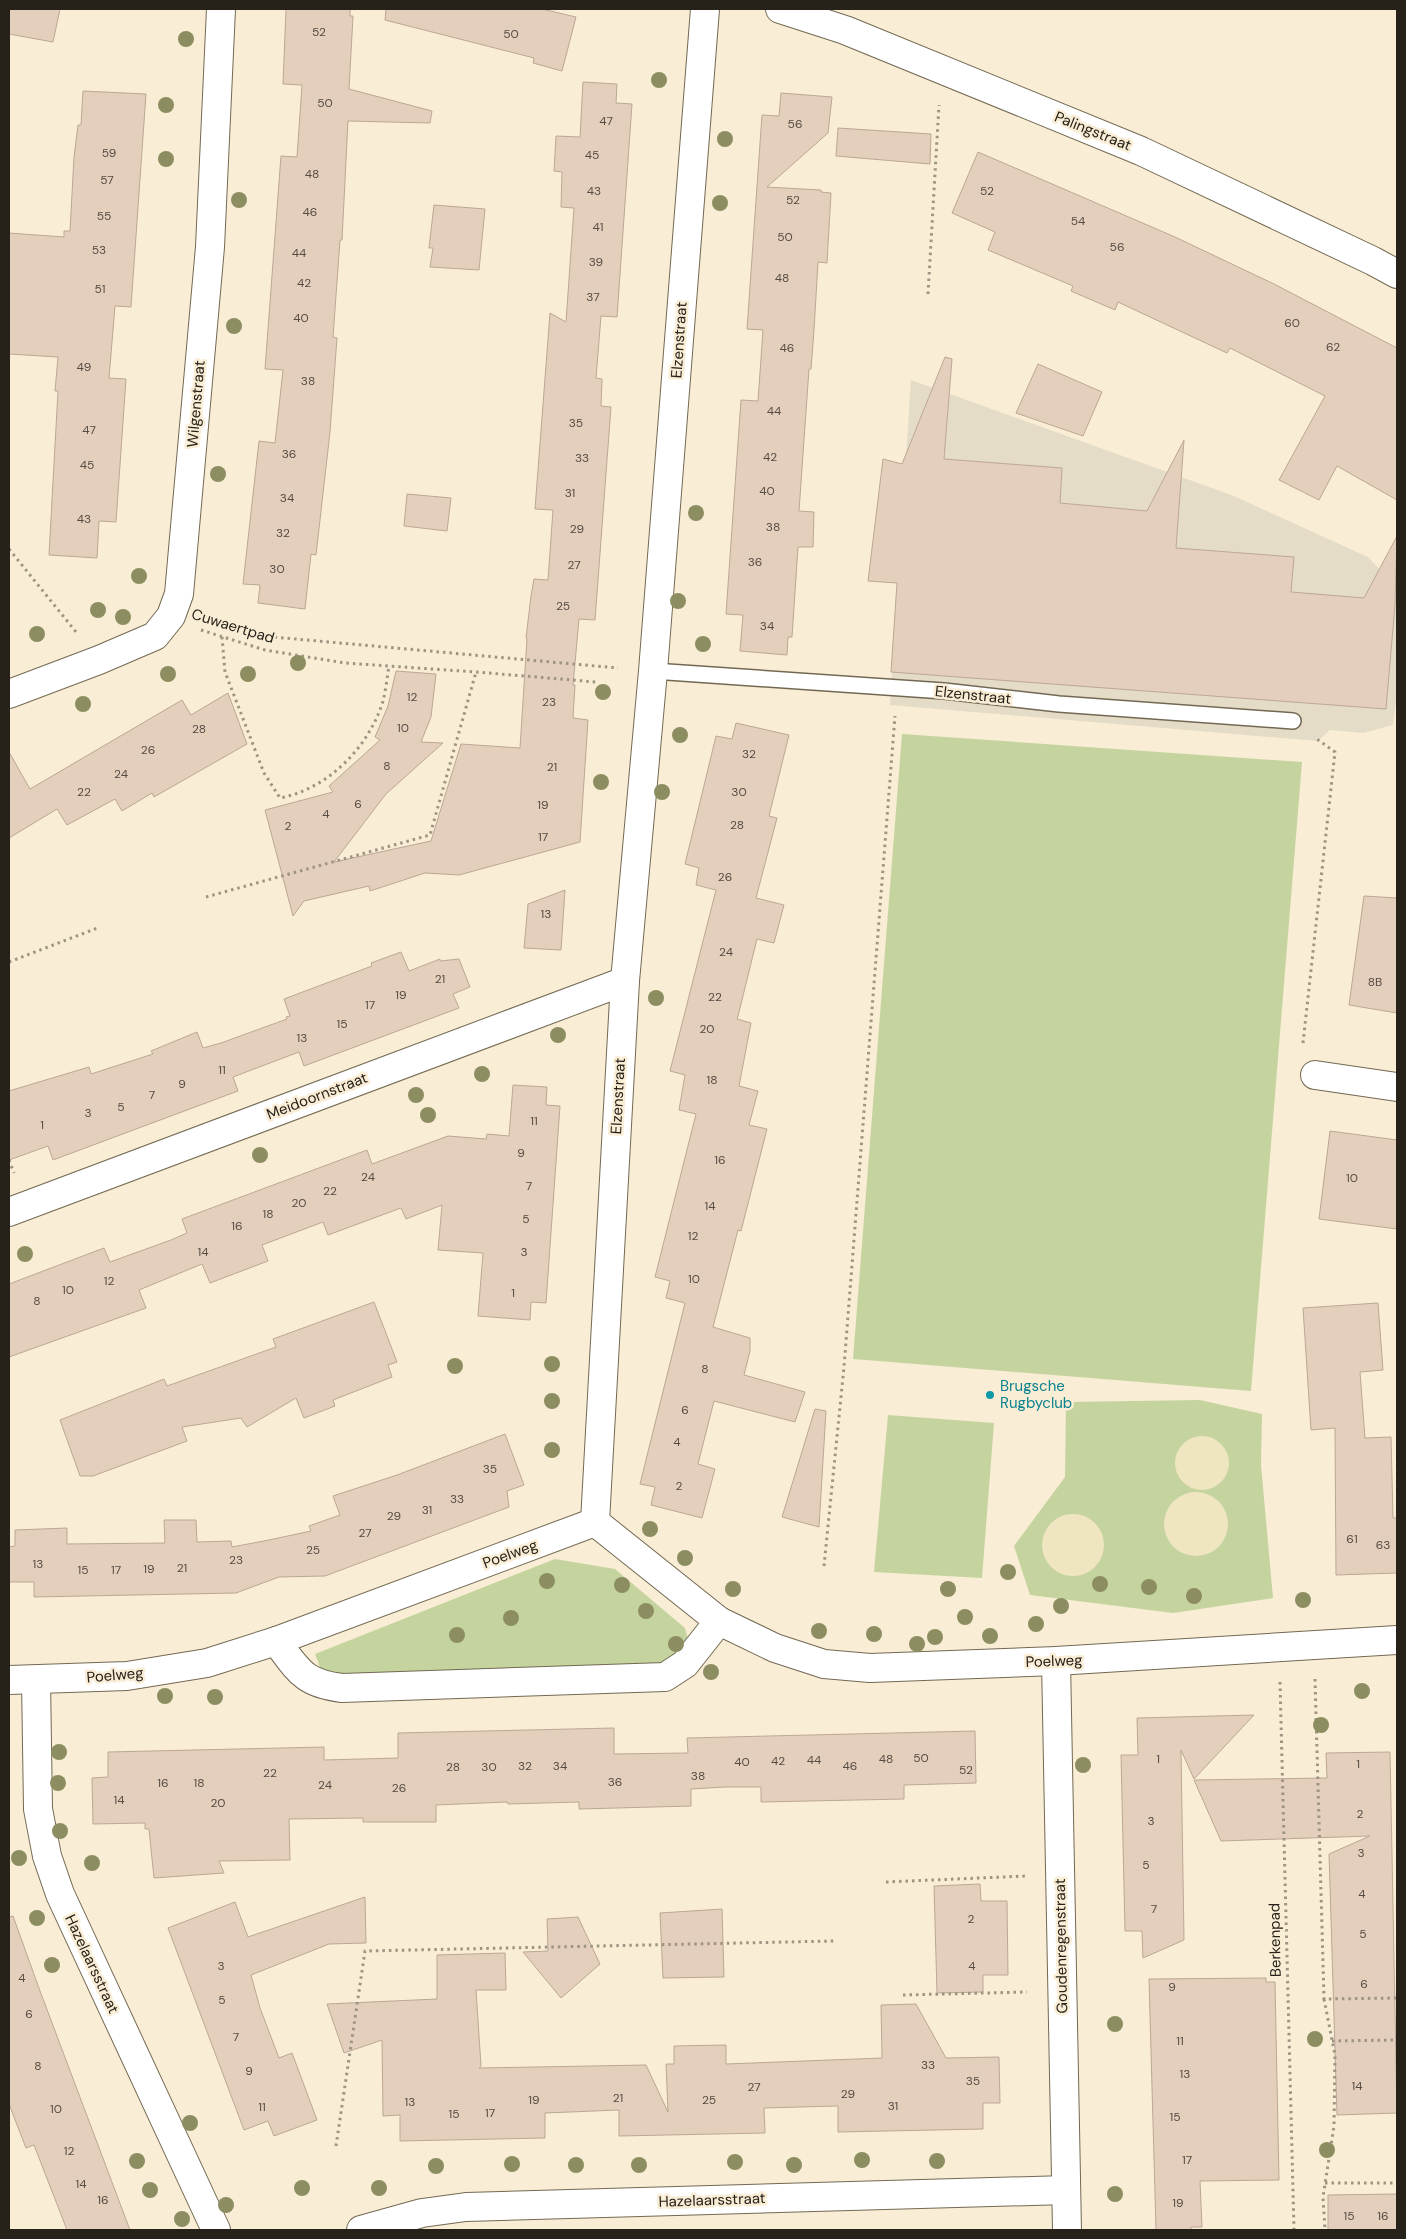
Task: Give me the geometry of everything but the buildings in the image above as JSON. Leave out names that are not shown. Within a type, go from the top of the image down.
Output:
[{"type":"street","name":"Wilgenstraat","points":[[9,694],[99,660],[155,636],[171,616],[179,594],[210,247],[221,9]]},
{"type":"street","name":"Elzenstraat","points":[[595,1522],[625,981],[653,671],[705,9]]},
{"type":"street","name":"Palingstraat","points":[[780,9],[845,30],[1141,151],[1397,274]]},
{"type":"street","name":"Meidoornstraat","points":[[9,1212],[625,981]]},
{"type":"street","points":[[1315,1075],[1397,1087]]},
{"type":"street","name":"Poelweg","points":[[9,1680],[127,1676],[207,1663],[276,1642],[595,1522],[719,1621],[775,1648],[824,1664],[870,1668],[1056,1661],[1279,1649],[1397,1640]]},
{"type":"street","points":[[276,1642],[299,1671],[320,1685],[342,1688],[665,1677],[685,1664],[719,1621]]},
{"type":"street","name":"Goudenregenstraat","points":[[1056,1661],[1067,2230]]},
{"type":"street","name":"Hazelaarsstraat","points":[[36,1680],[38,1809],[47,1856],[60,1894],[216,2230]]},
{"type":"street","name":"Hazelaarsstraat","points":[[360,2230],[422,2213],[466,2207],[1066,2190]]},
{"type":"lane","name":"Elzenstraat","points":[[653,671],[897,688],[1059,704],[1293,721]]},
{"type":"path","points":[[928,294],[939,97]]},
{"type":"path","points":[[9,550],[99,660]]},
{"type":"path","name":"Cuwaertpad","points":[[171,616],[189,627],[266,650],[345,664],[596,682]]},
{"type":"path","name":"Cuwaertpad","points":[[171,616],[199,616],[262,636],[653,671]]},
{"type":"path","points":[[222,637],[225,672],[264,773],[280,798],[295,795],[324,780],[350,758],[369,732],[383,701],[388,666]]},
{"type":"path","points":[[206,897],[430,835],[476,672]]},
{"type":"path","points":[[824,1566],[844,1367],[897,688]]},
{"type":"path","points":[[1293,721],[1335,752],[1300,1070],[1315,1075]]},
{"type":"path","points":[[9,962],[100,927]]},
{"type":"path","points":[[9,1160],[16,1178]]},
{"type":"path","points":[[1314,1646],[1324,1999],[1335,2055],[1334,2126],[1325,2183],[1325,2230]]},
{"type":"path","name":"Berkenpad","points":[[1279,1649],[1294,2230]]},
{"type":"path","points":[[886,1882],[1030,1876]]},
{"type":"path","points":[[336,2146],[365,1951],[834,1941]]},
{"type":"path","points":[[903,1996],[1032,1992]]},
{"type":"path","points":[[1324,1999],[1397,1998]]},
{"type":"path","points":[[1332,2041],[1397,2040]]},
{"type":"path","points":[[1325,2183],[1397,2183]]},
{"type":"shaded area","points":[[911,380],[1234,496],[1368,557],[1397,588],[1397,692],[1393,725],[1363,733],[1330,730],[1318,741],[890,705]]},
{"type":"green space","points":[[902,734],[1302,762],[1251,1391],[853,1359]]},
{"type":"green space","points":[[1200,1400],[1262,1414],[1261,1465],[1273,1598],[1173,1613],[1030,1595],[1014,1546],[1065,1477],[1066,1402]]},
{"type":"green space","points":[[888,1415],[994,1423],[982,1578],[874,1572]]},
{"type":"green space","points":[[555,1559],[615,1569],[685,1628],[688,1640],[668,1660],[656,1666],[323,1675],[315,1654]]},
{"type":"sand","points":[[1197,1436],[1207,1436],[1217,1440],[1225,1448],[1229,1463],[1225,1478],[1217,1486],[1207,1490],[1197,1490],[1187,1486],[1179,1478],[1175,1468],[1175,1458],[1179,1448],[1187,1440]]},
{"type":"sand","points":[[1196,1492],[1214,1498],[1222,1506],[1228,1524],[1222,1542],[1214,1550],[1196,1556],[1178,1550],[1170,1542],[1164,1524],[1170,1506],[1178,1498]]},
{"type":"sand","points":[[1073,1514],[1085,1517],[1095,1523],[1101,1533],[1104,1545],[1101,1557],[1095,1567],[1085,1573],[1073,1576],[1061,1573],[1051,1567],[1045,1557],[1042,1545],[1045,1533],[1051,1523],[1061,1517]]},
{"type":"place","name":"Brugsche Rugbyclub","points":[[990,1395]]}]
